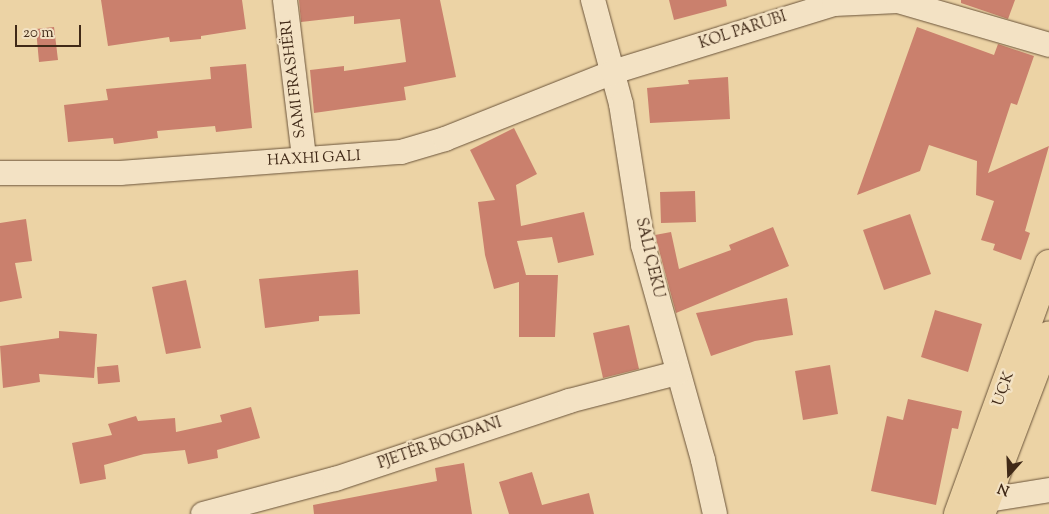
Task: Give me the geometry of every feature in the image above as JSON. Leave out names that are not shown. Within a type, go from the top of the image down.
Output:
[{"type":"main road","name":"UÇK","points":[[972,508],[1049,264]]},
{"type":"main road","name":"UÇK","points":[[972,508],[1049,335]]},
{"type":"street","name":"SAMI FRASHËRI","points":[[285,0],[304,157]]},
{"type":"street","name":"SALI ÇEKU","points":[[593,0],[613,72],[630,156],[643,246],[677,373],[703,460],[715,514]]},
{"type":"street","name":"KOL PARUBI","points":[[613,72],[811,5],[898,0],[1049,45]]},
{"type":"street","name":"HAXHI GALI","points":[[0,173],[120,173],[304,157],[349,158],[410,149],[445,139],[613,72]]},
{"type":"street","name":"PJETËR BOGDANI","points":[[203,514],[335,479],[569,400],[677,373]]},
{"type":"street","points":[[972,508],[1049,490]]},
{"type":"building","points":[[101,0],[242,0],[246,29],[201,36],[201,39],[170,42],[169,37],[108,46]]},
{"type":"building","points":[[299,0],[440,0],[456,77],[404,87],[406,100],[314,113],[310,70],[344,66],[344,71],[406,62],[400,19],[354,24],[354,16],[301,22]]},
{"type":"building","points":[[669,0],[726,0],[727,6],[674,20]]},
{"type":"building","points":[[961,0],[1015,0],[1008,19],[961,3]]},
{"type":"building","points":[[54,27],[58,60],[39,62],[36,29]]},
{"type":"building","points":[[917,27],[994,55],[998,44],[1034,56],[1017,105],[1011,103],[988,173],[1049,146],[1025,231],[1030,233],[1021,260],[993,250],[995,244],[981,240],[994,201],[976,195],[977,161],[929,145],[920,171],[857,195]]},
{"type":"building","points":[[246,64],[252,128],[216,132],[215,126],[157,131],[158,138],[114,144],[113,138],[68,142],[64,105],[108,100],[106,89],[211,79],[210,67]]},
{"type":"building","points":[[728,77],[730,119],[650,123],[647,88],[689,84],[688,80]]},
{"type":"building","points":[[514,128],[537,174],[516,185],[521,226],[584,212],[594,255],[558,263],[552,237],[517,241],[526,275],[558,275],[555,337],[519,337],[519,282],[494,289],[485,255],[478,202],[495,200],[470,150]]},
{"type":"building","points":[[695,191],[696,222],[661,223],[660,192]]},
{"type":"building","points":[[910,214],[931,274],[884,290],[863,230]]},
{"type":"building","points":[[26,219],[32,261],[15,263],[22,298],[0,302],[0,223]]},
{"type":"building","points":[[773,227],[789,266],[676,313],[655,235],[671,232],[679,269],[731,250],[729,245]]},
{"type":"building","points":[[358,270],[360,314],[319,316],[319,321],[265,328],[259,279]]},
{"type":"building","points":[[186,280],[201,348],[166,354],[152,287]]},
{"type":"building","points":[[787,298],[793,335],[755,341],[711,356],[696,313]]},
{"type":"building","points":[[935,310],[982,324],[968,372],[921,357]]},
{"type":"building","points":[[629,325],[639,369],[603,378],[593,333]]},
{"type":"building","points":[[59,331],[97,334],[94,378],[39,374],[40,382],[3,388],[0,346],[59,338]]},
{"type":"building","points":[[118,365],[120,382],[98,384],[97,367]]},
{"type":"building","points":[[830,365],[838,414],[803,420],[795,371]]},
{"type":"building","points":[[908,399],[962,411],[958,429],[952,428],[936,505],[871,491],[887,416],[903,420]]},
{"type":"building","points":[[251,407],[260,438],[217,450],[218,458],[188,464],[185,450],[144,454],[104,465],[106,479],[80,484],[72,443],[112,435],[108,424],[136,416],[138,421],[175,418],[176,432],[222,422],[220,415]]},
{"type":"building","points":[[464,463],[472,514],[314,514],[313,505],[437,481],[435,468]]},
{"type":"building","points":[[532,472],[542,505],[589,493],[594,514],[509,514],[499,482]]}]
